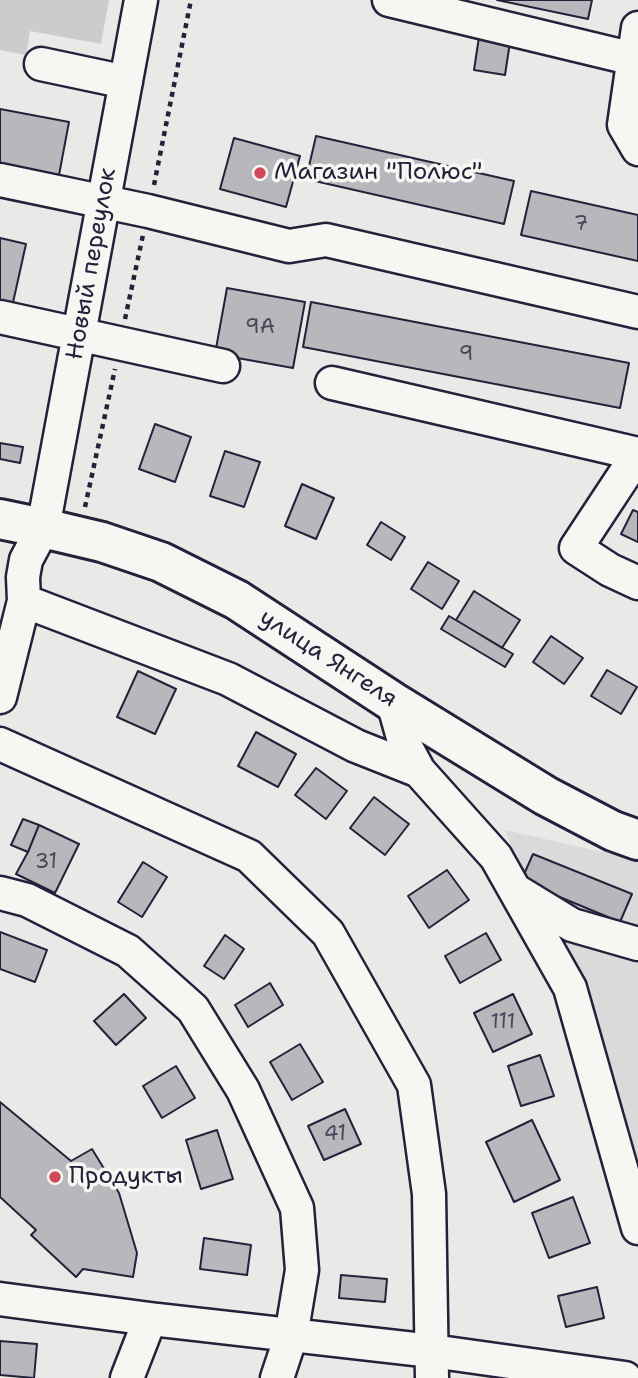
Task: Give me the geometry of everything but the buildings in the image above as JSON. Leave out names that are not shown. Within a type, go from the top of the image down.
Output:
[{"type":"main road","name":"улица Янгеля","points":[[0,519],[102,542],[161,562],[237,600],[393,702],[546,796],[614,831],[638,840]]},
{"type":"street","name":"Новый переулок","points":[[0,697],[24,601],[23,578],[26,560],[43,527],[141,0]]},
{"type":"street","points":[[389,0],[634,60]]},
{"type":"street","points":[[638,28],[625,124],[638,149]]},
{"type":"street","points":[[41,64],[126,82]]},
{"type":"street","points":[[0,180],[148,211],[289,246],[326,240],[638,312]]},
{"type":"street","points":[[0,317],[223,366]]},
{"type":"street","points":[[332,383],[638,454],[576,548],[610,570],[638,583]]},
{"type":"street","points":[[24,601],[228,679],[356,746],[419,771]]},
{"type":"street","points":[[393,702],[405,746],[419,771],[496,857],[570,988],[638,1228]]},
{"type":"street","points":[[0,744],[249,856],[328,933],[414,1085],[429,1194],[432,1364]]},
{"type":"street","points":[[514,890],[572,925],[638,944]]},
{"type":"street","points":[[0,893],[27,900],[128,951],[193,1009],[243,1090],[297,1209],[302,1270],[291,1336],[277,1378]]},
{"type":"street","points":[[0,1299],[291,1336],[432,1364],[625,1378]]},
{"type":"street","points":[[127,1378],[150,1319]]},
{"type":"path","points":[[85,509],[191,0]]},
{"type":"shaded area","points":[[0,0],[109,0],[101,44],[30,31],[26,55],[0,50]]},
{"type":"shaded area","points":[[505,830],[638,860],[638,1177]]},
{"type":"place","name":"Магазин \"Полюс\"","points":[[260,173]]},
{"type":"place","name":"Продукты","points":[[55,1177]]}]
